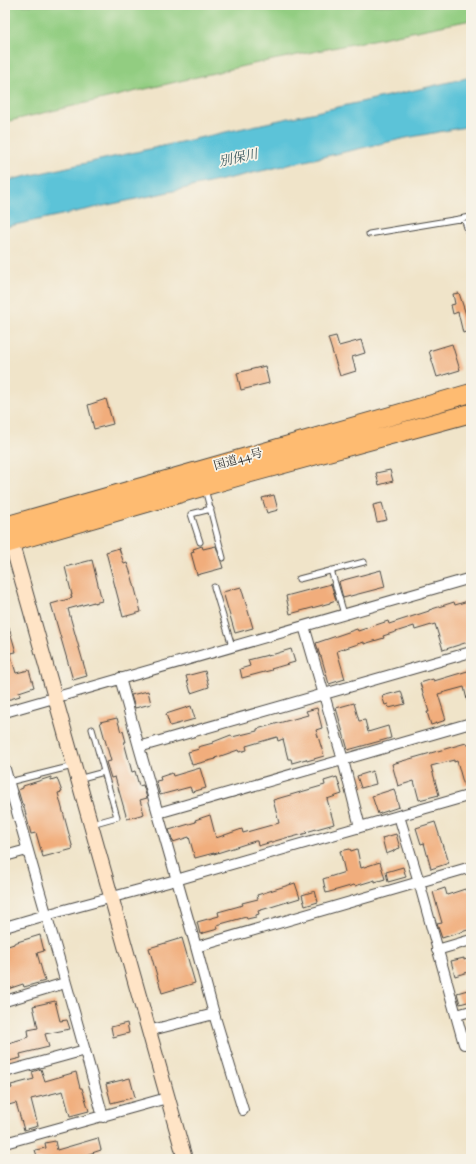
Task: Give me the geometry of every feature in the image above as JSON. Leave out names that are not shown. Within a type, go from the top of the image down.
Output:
[{"type":"highway","name":"国道44号","points":[[7,531],[471,392]]},
{"type":"highway","name":"国道44号","points":[[7,531],[205,487],[471,413]]},
{"type":"street","points":[[7,531],[112,897],[148,1031],[185,1159]]},
{"type":"street","points":[[5,712],[471,578]]},
{"type":"street","points":[[304,626],[343,760],[360,827]]},
{"type":"street","points":[[138,747],[471,652]]},
{"type":"street","points":[[120,678],[138,747],[158,812],[214,1014],[243,1110]]},
{"type":"street","points":[[158,812],[471,723]]},
{"type":"street","points":[[5,768],[7,783],[85,1050],[103,1117]]},
{"type":"street","points":[[5,927],[176,880],[471,795]]},
{"type":"street","points":[[399,816],[457,1015],[464,1044]]},
{"type":"street","points":[[5,856],[27,850]]},
{"type":"street","points":[[196,947],[471,867]]},
{"type":"street","points":[[437,950],[471,940]]},
{"type":"street","points":[[5,1001],[65,984]]},
{"type":"street","points":[[457,1015],[471,1012]]},
{"type":"street","points":[[148,1031],[214,1014]]},
{"type":"street","points":[[5,1072],[85,1050]]},
{"type":"street","points":[[5,1143],[167,1098]]},
{"type":"lane","points":[[369,234],[471,217]]},
{"type":"lane","points":[[464,218],[471,241]]},
{"type":"lane","points":[[205,487],[223,558]]},
{"type":"lane","points":[[200,542],[191,514],[210,508]]},
{"type":"lane","points":[[299,579],[364,562]]},
{"type":"lane","points":[[331,570],[344,614]]},
{"type":"lane","points":[[214,588],[232,646]]},
{"type":"lane","points":[[91,824],[117,817],[92,729]]},
{"type":"lane","points":[[7,783],[76,772],[104,772]]},
{"type":"green space","points":[[5,5],[471,5],[471,20],[248,65],[5,122]]},
{"type":"water","name":"別保川","points":[[471,77],[471,126],[406,138],[178,190],[5,227],[5,181]]},
{"type":"building","points":[[459,293],[471,330],[463,333],[458,312],[453,314],[451,305],[455,304],[453,294]]},
{"type":"building","points":[[336,336],[339,346],[361,340],[365,353],[352,357],[356,371],[340,376],[328,338]]},
{"type":"building","points":[[452,344],[460,370],[437,377],[429,351]]},
{"type":"building","points":[[265,366],[269,383],[241,390],[237,373]]},
{"type":"building","points":[[106,399],[113,424],[94,429],[88,405]]},
{"type":"building","points":[[390,470],[393,481],[379,485],[376,473]]},
{"type":"building","points":[[274,495],[278,510],[267,513],[262,498]]},
{"type":"building","points":[[382,503],[387,520],[377,522],[373,505]]},
{"type":"building","points":[[202,546],[203,549],[216,546],[223,568],[197,575],[191,553],[194,552],[193,549]]},
{"type":"building","points":[[119,548],[124,564],[127,563],[132,577],[141,612],[123,617],[106,552]]},
{"type":"building","points":[[92,560],[102,601],[68,609],[87,676],[73,680],[51,604],[72,598],[65,567]]},
{"type":"building","points":[[381,570],[385,587],[343,598],[340,581]]},
{"type":"building","points":[[331,584],[336,600],[290,614],[286,596]]},
{"type":"building","points":[[241,587],[253,628],[235,633],[223,592]]},
{"type":"building","points":[[471,600],[471,641],[443,650],[435,624],[415,630],[414,626],[383,636],[384,638],[364,644],[364,642],[337,651],[345,679],[329,684],[316,643],[357,629],[358,631],[388,621],[389,624],[454,602],[455,605]]},
{"type":"building","points":[[7,621],[16,652],[10,653],[16,673],[29,670],[34,687],[19,692],[20,696],[7,700],[5,693],[5,622]]},
{"type":"building","points":[[291,649],[295,662],[242,678],[240,669],[250,666],[248,660]]},
{"type":"building","points":[[471,670],[471,704],[468,704],[464,687],[438,694],[446,720],[431,725],[427,712],[429,712],[420,683],[433,679],[434,681]]},
{"type":"building","points":[[205,671],[209,687],[191,693],[186,676]]},
{"type":"building","points":[[148,691],[151,704],[135,708],[131,695]]},
{"type":"building","points":[[401,691],[405,704],[389,708],[388,704],[385,705],[382,696]]},
{"type":"building","points":[[354,703],[359,721],[365,720],[368,732],[388,726],[391,738],[348,750],[336,708]]},
{"type":"building","points":[[191,706],[195,719],[170,726],[166,714]]},
{"type":"building","points":[[317,708],[322,728],[316,730],[324,756],[307,761],[306,759],[292,763],[291,759],[288,759],[283,739],[278,741],[277,737],[246,746],[247,750],[239,752],[238,750],[215,758],[216,759],[192,765],[188,752],[199,749],[198,747],[213,743],[231,735],[232,737],[257,731],[257,729],[308,715],[306,711]]},
{"type":"building","points":[[117,718],[121,732],[123,731],[126,742],[124,742],[132,772],[135,771],[139,786],[143,785],[147,798],[140,800],[144,814],[127,819],[115,777],[111,778],[106,762],[111,761],[100,722]]},
{"type":"building","points":[[466,743],[467,745],[471,744],[471,784],[464,786],[457,761],[454,762],[454,760],[431,766],[439,795],[419,800],[414,781],[398,786],[392,764]]},
{"type":"building","points":[[200,768],[206,788],[192,792],[190,787],[160,795],[156,781],[161,780],[160,777],[172,773],[173,776]]},
{"type":"building","points":[[373,771],[376,784],[361,788],[357,776]]},
{"type":"building","points":[[51,777],[51,780],[57,778],[62,792],[58,793],[73,849],[43,857],[36,833],[31,834],[18,790],[23,788],[23,786]]},
{"type":"building","points":[[337,777],[342,794],[327,799],[334,824],[258,846],[257,841],[255,841],[214,854],[195,858],[189,837],[173,842],[169,830],[196,822],[195,820],[210,815],[216,838],[242,829],[243,833],[279,823],[273,800],[325,785],[324,781]]},
{"type":"building","points":[[394,789],[399,807],[378,814],[372,796]]},
{"type":"building","points":[[435,822],[449,863],[431,869],[424,843],[421,844],[416,828]]},
{"type":"building","points":[[396,834],[400,848],[386,854],[382,838]]},
{"type":"building","points":[[350,849],[351,851],[357,849],[361,868],[380,862],[385,879],[375,882],[375,880],[326,893],[323,879],[345,872],[340,851]]},
{"type":"building","points":[[403,867],[406,877],[388,882],[386,872]]},
{"type":"building","points":[[295,883],[300,898],[258,911],[259,914],[256,915],[256,917],[247,919],[246,917],[217,925],[218,929],[200,934],[197,922],[219,916],[218,912],[258,899],[257,895]]},
{"type":"building","points":[[445,888],[447,895],[465,889],[466,891],[471,890],[471,929],[442,938],[437,924],[442,923],[433,892]]},
{"type":"building","points":[[315,891],[318,902],[305,906],[302,895]]},
{"type":"building","points":[[40,935],[44,951],[37,953],[45,981],[24,987],[23,984],[5,990],[5,947]]},
{"type":"building","points":[[182,938],[195,983],[162,993],[149,948]]},
{"type":"building","points":[[464,958],[464,960],[471,958],[471,971],[455,976],[451,961]]},
{"type":"building","points":[[471,989],[471,1001],[460,1004],[457,993]]},
{"type":"building","points":[[55,1001],[60,1021],[67,1020],[70,1029],[45,1034],[49,1047],[20,1054],[21,1058],[5,1062],[5,1044],[29,1037],[28,1030],[38,1028],[33,1006]]},
{"type":"building","points":[[127,1023],[129,1033],[113,1037],[111,1027]]},
{"type":"building","points":[[41,1069],[45,1081],[76,1072],[80,1088],[82,1088],[89,1111],[70,1116],[63,1091],[31,1099],[38,1126],[24,1130],[16,1103],[5,1106],[5,1090],[12,1088],[11,1085],[34,1079],[32,1072]]},
{"type":"building","points":[[130,1078],[135,1097],[111,1103],[106,1084]]},
{"type":"building","points":[[98,1138],[101,1150],[80,1158],[35,1159],[34,1157],[37,1156],[35,1150],[46,1148],[45,1143],[55,1141],[57,1150]]}]
